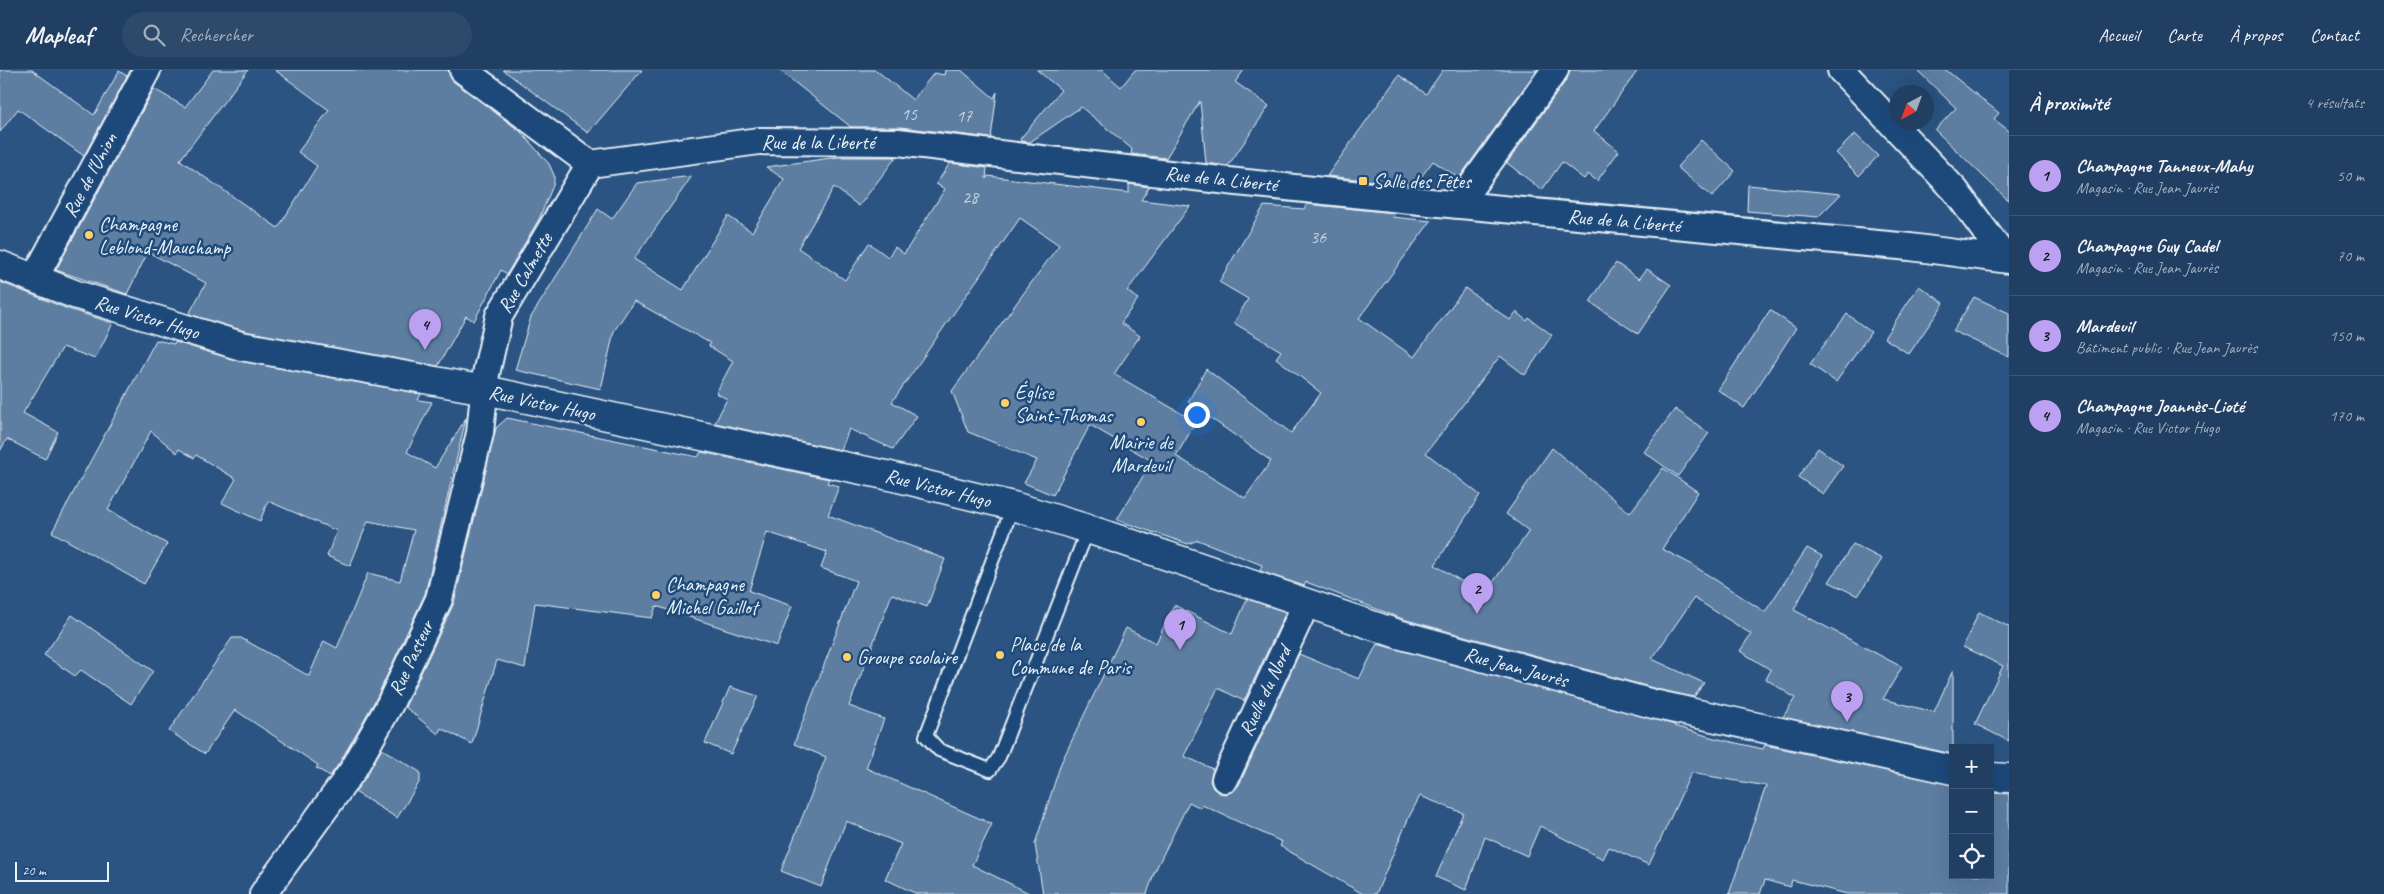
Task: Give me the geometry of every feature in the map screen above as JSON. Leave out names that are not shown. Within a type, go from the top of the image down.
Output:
[{"type":"street","name":"Rue de l'Union","points":[[34,279],[147,70]]},
{"type":"street","points":[[463,70],[590,164]]},
{"type":"street","points":[[1458,205],[1555,70]]},
{"type":"street","points":[[1841,70],[1955,190],[2007,259]]},
{"type":"street","name":"Rue de la Liberté","points":[[590,164],[759,141],[898,142],[1458,205],[1910,247],[2007,259]]},
{"type":"street","name":"Rue Calmette","points":[[485,390],[486,374],[499,316],[590,164]]},
{"type":"street","name":"Rue Victor Hugo","points":[[0,265],[74,294],[241,346],[485,390],[880,474],[1013,506],[1088,529]]},
{"type":"street","name":"Rue Pasteur","points":[[263,894],[353,770],[390,704],[439,599],[480,433],[485,390]]},
{"type":"street","name":"Rue Jean Jaurès","points":[[1088,529],[1398,634],[1653,704],[1949,769]]},
{"type":"street","name":"Ruelle du Nord","points":[[1225,779],[1306,604]]},
{"type":"street","points":[[1994,777],[2009,778]]},
{"type":"lane","points":[[1013,506],[926,736],[939,750],[990,770],[999,757],[1088,529]]},
{"type":"building","points":[[0,70],[32,70],[94,115],[119,71],[127,76],[84,156],[18,109],[0,132]]},
{"type":"building","points":[[213,70],[248,70],[180,160],[278,228],[317,166],[298,152],[329,110],[275,70],[448,70],[454,82],[520,131],[549,164],[554,175],[554,183],[539,219],[507,274],[501,270],[474,321],[466,316],[438,366],[245,331],[189,314],[206,283],[148,252],[127,294],[56,270],[154,89],[185,107]]},
{"type":"building","points":[[503,70],[642,70],[588,133]]},
{"type":"building","points":[[779,70],[876,70],[913,100],[934,73],[944,75],[945,70],[961,70],[994,98],[997,92],[991,138],[900,127],[851,127]]},
{"type":"building","points":[[1037,70],[1102,70],[1121,87],[1135,70],[1244,70],[1235,82],[1269,106],[1228,166],[1206,163],[1200,101],[1166,158],[1131,154],[1132,149],[1081,107],[1030,142],[1021,141],[1020,139],[1061,90]]},
{"type":"building","points":[[1443,70],[1537,70],[1459,178],[1433,161],[1415,185],[1327,176],[1399,75],[1426,94]]},
{"type":"building","points":[[1570,70],[1638,70],[1594,131],[1619,151],[1597,181],[1588,174],[1584,179],[1562,162],[1542,190],[1507,163],[1567,79]]},
{"type":"building","points":[[1917,70],[1946,70],[1999,113],[1994,119],[2009,131],[2009,201],[1935,130],[1956,108]]},
{"type":"building","points":[[1855,134],[1878,156],[1859,176],[1836,153]]},
{"type":"building","points":[[1701,140],[1735,171],[1712,197],[1677,167]]},
{"type":"building","points":[[838,157],[896,157],[859,206],[834,187],[798,248],[845,280],[869,243],[888,257],[895,247],[904,254],[945,189],[936,184],[950,163],[987,168],[986,179],[988,176],[1129,193],[1129,184],[1149,187],[1141,200],[1190,206],[1127,291],[1138,299],[1121,323],[1140,336],[1114,374],[1196,422],[1176,456],[1245,498],[1271,461],[1188,402],[1206,369],[1291,433],[1321,393],[1276,358],[1281,351],[1234,323],[1248,299],[1219,282],[1264,206],[1304,209],[1307,204],[1395,213],[1392,217],[1431,221],[1359,318],[1414,357],[1465,288],[1510,320],[1516,312],[1527,321],[1529,318],[1552,335],[1525,375],[1500,356],[1426,453],[1480,495],[1435,565],[1484,595],[1529,531],[1506,514],[1552,448],[1630,513],[1663,468],[1698,492],[1662,549],[1691,564],[1765,612],[1807,548],[1822,556],[1794,610],[1902,667],[1883,699],[1934,712],[1953,670],[1953,744],[1949,744],[1949,753],[1783,717],[1795,698],[1766,679],[1771,670],[1740,651],[1751,634],[1694,598],[1652,659],[1704,683],[1694,697],[1657,689],[1403,619],[1306,582],[1304,586],[1260,571],[1262,565],[1198,540],[1188,544],[1117,520],[1152,461],[1090,425],[1053,495],[1024,483],[1037,460],[968,432],[952,391],[1059,245],[1020,218],[892,402],[917,416],[893,449],[849,429],[841,450],[715,423],[727,399],[716,393],[733,361],[709,346],[710,343],[634,301],[614,331],[601,389],[515,370],[531,317],[598,209],[612,219],[637,183],[692,176],[634,259],[683,290],[728,216],[752,232],[784,179],[766,167]]},
{"type":"building","points":[[1748,185],[1841,194],[1818,217],[1747,211]]},
{"type":"building","points":[[1616,263],[1639,279],[1647,269],[1671,285],[1638,334],[1590,302]]},
{"type":"building","points":[[0,282],[68,309],[113,323],[95,359],[63,347],[23,413],[58,432],[45,459],[7,439],[0,451]]},
{"type":"building","points":[[1919,286],[1944,303],[1909,354],[1884,338]]},
{"type":"building","points":[[1974,297],[2009,313],[2009,357],[1953,331]]},
{"type":"building","points":[[1770,310],[1796,328],[1744,408],[1718,390]]},
{"type":"building","points":[[1847,314],[1871,332],[1836,382],[1810,364]]},
{"type":"building","points":[[156,340],[174,344],[175,342],[238,361],[421,394],[418,400],[432,402],[407,452],[435,468],[466,418],[425,594],[377,697],[330,776],[316,768],[318,765],[235,710],[205,754],[169,731],[232,638],[241,638],[309,676],[324,641],[337,648],[368,573],[400,581],[414,530],[368,521],[350,566],[327,556],[337,531],[268,501],[260,521],[222,503],[236,479],[196,455],[194,458],[179,449],[177,453],[151,431],[108,510],[167,544],[144,584],[52,532]]},
{"type":"building","points":[[1675,409],[1709,433],[1678,476],[1644,452]]},
{"type":"building","points":[[507,418],[698,457],[701,452],[829,479],[827,483],[839,486],[828,515],[945,559],[927,607],[892,594],[849,706],[884,719],[866,768],[992,824],[972,865],[1031,894],[917,894],[885,879],[901,844],[846,821],[821,887],[781,871],[826,757],[794,744],[856,581],[821,568],[827,552],[767,532],[749,591],[792,606],[777,646],[656,606],[652,618],[535,603],[525,668],[497,660],[472,744],[441,728],[438,734],[405,707],[454,603],[496,428]]},
{"type":"building","points":[[1818,448],[1843,466],[1823,494],[1798,477]]},
{"type":"building","points":[[1853,544],[1882,559],[1858,596],[1829,582]]},
{"type":"building","points":[[1247,599],[1286,612],[1244,701],[1218,688],[1184,756],[1213,769],[1210,781],[1213,788],[1219,793],[1226,794],[1233,791],[1239,785],[1299,654],[1359,679],[1377,644],[1675,725],[1714,738],[1763,749],[1765,745],[1949,784],[1949,879],[1994,879],[1994,793],[2009,794],[2009,894],[1847,894],[1792,880],[1790,887],[1765,880],[1760,894],[1729,894],[1766,786],[1691,773],[1649,865],[1609,847],[1603,859],[1540,826],[1527,856],[1485,837],[1466,890],[1436,877],[1463,813],[1420,796],[1376,894],[1363,894],[1280,846],[1282,842],[1202,805],[1201,808],[1189,802],[1154,873],[1147,894],[1043,894],[1035,844],[1061,763],[1126,628],[1156,643],[1174,605],[1232,634]]},
{"type":"building","points":[[1979,612],[2009,627],[2009,741],[1975,724],[2003,666],[1963,647]]},
{"type":"building","points":[[72,615],[153,671],[131,704],[81,670],[75,676],[44,655]]},
{"type":"building","points":[[730,687],[758,696],[731,754],[705,743]]},
{"type":"building","points":[[382,749],[420,772],[420,781],[397,818],[355,792]]},
{"type":"place","name":"Salle des Fêtes","points":[[1363,181]]},
{"type":"place","name":"Champagne Leblond-Mauchamp","points":[[89,235]]},
{"type":"place","name":"Champagne Joannès-Lioté","points":[[425,350]]},
{"type":"place","name":"Église Saint-Thomas","points":[[1005,403]]},
{"type":"place","name":"Mairie de Mardeuil","points":[[1141,422]]},
{"type":"place","name":"Champagne Michel Gaillot","points":[[656,595]]},
{"type":"place","name":"Champagne Guy Cadel","points":[[1477,614]]},
{"type":"place","name":"Champagne Tanneux-Mahy","points":[[1180,650]]},
{"type":"place","name":"Place de la Commune de Paris","points":[[1000,655]]},
{"type":"place","name":"Groupe scolaire","points":[[847,657]]},
{"type":"place","name":"Mardeuil","points":[[1847,722]]}]
